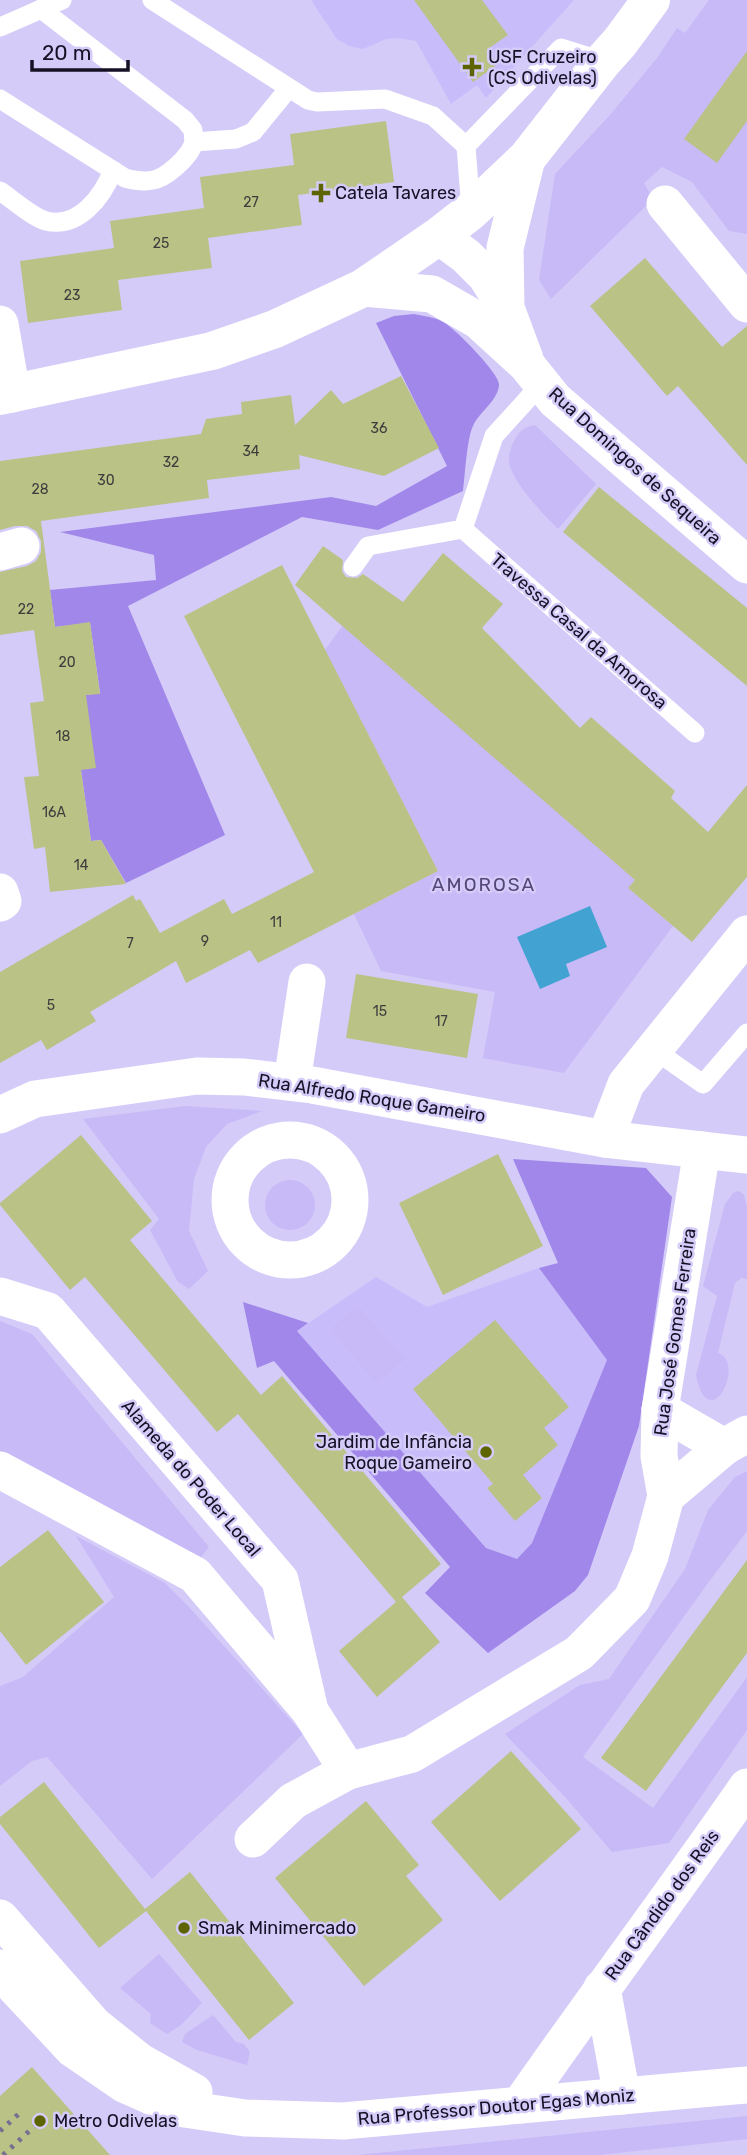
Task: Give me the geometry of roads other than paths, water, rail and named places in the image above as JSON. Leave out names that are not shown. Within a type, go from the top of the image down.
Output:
[{"type":"main road","points":[[6,395],[212,351],[275,329],[363,288],[471,212],[527,158],[651,0]]},
{"type":"street","points":[[493,314],[505,248],[527,158]]},
{"type":"street","points":[[665,204],[747,304]]},
{"type":"street","points":[[439,236],[440,262],[493,314],[534,373]]},
{"type":"street","points":[[708,258],[747,258]]},
{"type":"street","points":[[363,288],[432,295],[493,314]]},
{"type":"street","points":[[0,324],[6,395]]},
{"type":"street","name":"Rua Domingos de Sequeira","points":[[534,373],[555,401],[747,565]]},
{"type":"street","points":[[0,892],[3,901],[0,903]]},
{"type":"street","points":[[605,1139],[626,1084],[747,934]]},
{"type":"street","points":[[303,1141],[302,1084],[307,982]]},
{"type":"street","name":"Rua Alfredo Roque Gameiro","points":[[0,1115],[35,1099],[197,1076],[244,1077],[302,1084],[605,1139],[747,1155]]},
{"type":"street","name":"Rua José Gomes Ferreira","points":[[253,1839],[293,1801],[348,1771],[412,1754],[579,1653],[632,1599],[650,1556],[666,1496],[659,1456],[660,1410],[702,1150]]},
{"type":"street","name":"Alameda do Poder Local","points":[[0,1296],[48,1311],[279,1580],[310,1711]]},
{"type":"street","points":[[660,1410],[736,1440],[666,1496]]},
{"type":"street","name":"Alameda do Poder Local","points":[[0,1470],[195,1574],[310,1711],[348,1771]]},
{"type":"street","name":"Rua Cândido dos Reis","points":[[520,2105],[747,1787]]},
{"type":"street","name":"Rua Professor Doutor Egas Moniz","points":[[0,1918],[94,2025],[139,2061],[175,2083],[245,2118]]},
{"type":"street","name":"Rua Professor Doutor Egas Moniz","points":[[0,1968],[73,2049],[124,2084],[178,2108],[245,2118],[343,2121],[747,2085]]},
{"type":"street","name":"Rua Cândido dos Reis","points":[[602,1988],[622,2096]]},
{"type":"lane","points":[[0,27],[62,0]]},
{"type":"lane","points":[[152,0],[308,100],[317,102],[385,99],[433,116],[466,146],[471,212]]},
{"type":"lane","points":[[0,99],[125,178],[139,182],[159,179],[172,171],[192,150],[193,130],[185,120],[41,9]]},
{"type":"lane","points":[[466,146],[561,48],[603,61]]},
{"type":"lane","points":[[194,142],[236,139],[253,132],[289,88]]},
{"type":"lane","points":[[0,191],[38,217],[45,220],[64,220],[75,217],[94,204],[113,170]]},
{"type":"lane","points":[[353,567],[368,546],[463,529],[494,436],[534,373]]},
{"type":"lane","name":"Travessa Casal da Amorosa","points":[[463,529],[695,733]]},
{"type":"lane","points":[[653,1049],[703,1084],[747,1033]]},
{"type":"water","points":[[590,906],[607,947],[566,964],[570,976],[540,989],[517,937]]},
{"type":"railway","points":[[0,2131],[23,2110]]},
{"type":"railway","points":[[3,2155],[37,2124]]},
{"type":"place","name":"USF Cruzeiro (CS Odivelas)","points":[[472,67]]},
{"type":"place","name":"Catela Tavares","points":[[321,193]]},
{"type":"place","name":"Jardim de Infância Roque Gameiro","points":[[486,1452]]},
{"type":"place","name":"Smak Minimercado","points":[[184,1928]]},
{"type":"place","name":"Metro Odivelas","points":[[40,2121]]},
{"type":"district","name":"AMOROSA","points":[[484,884]]}]
